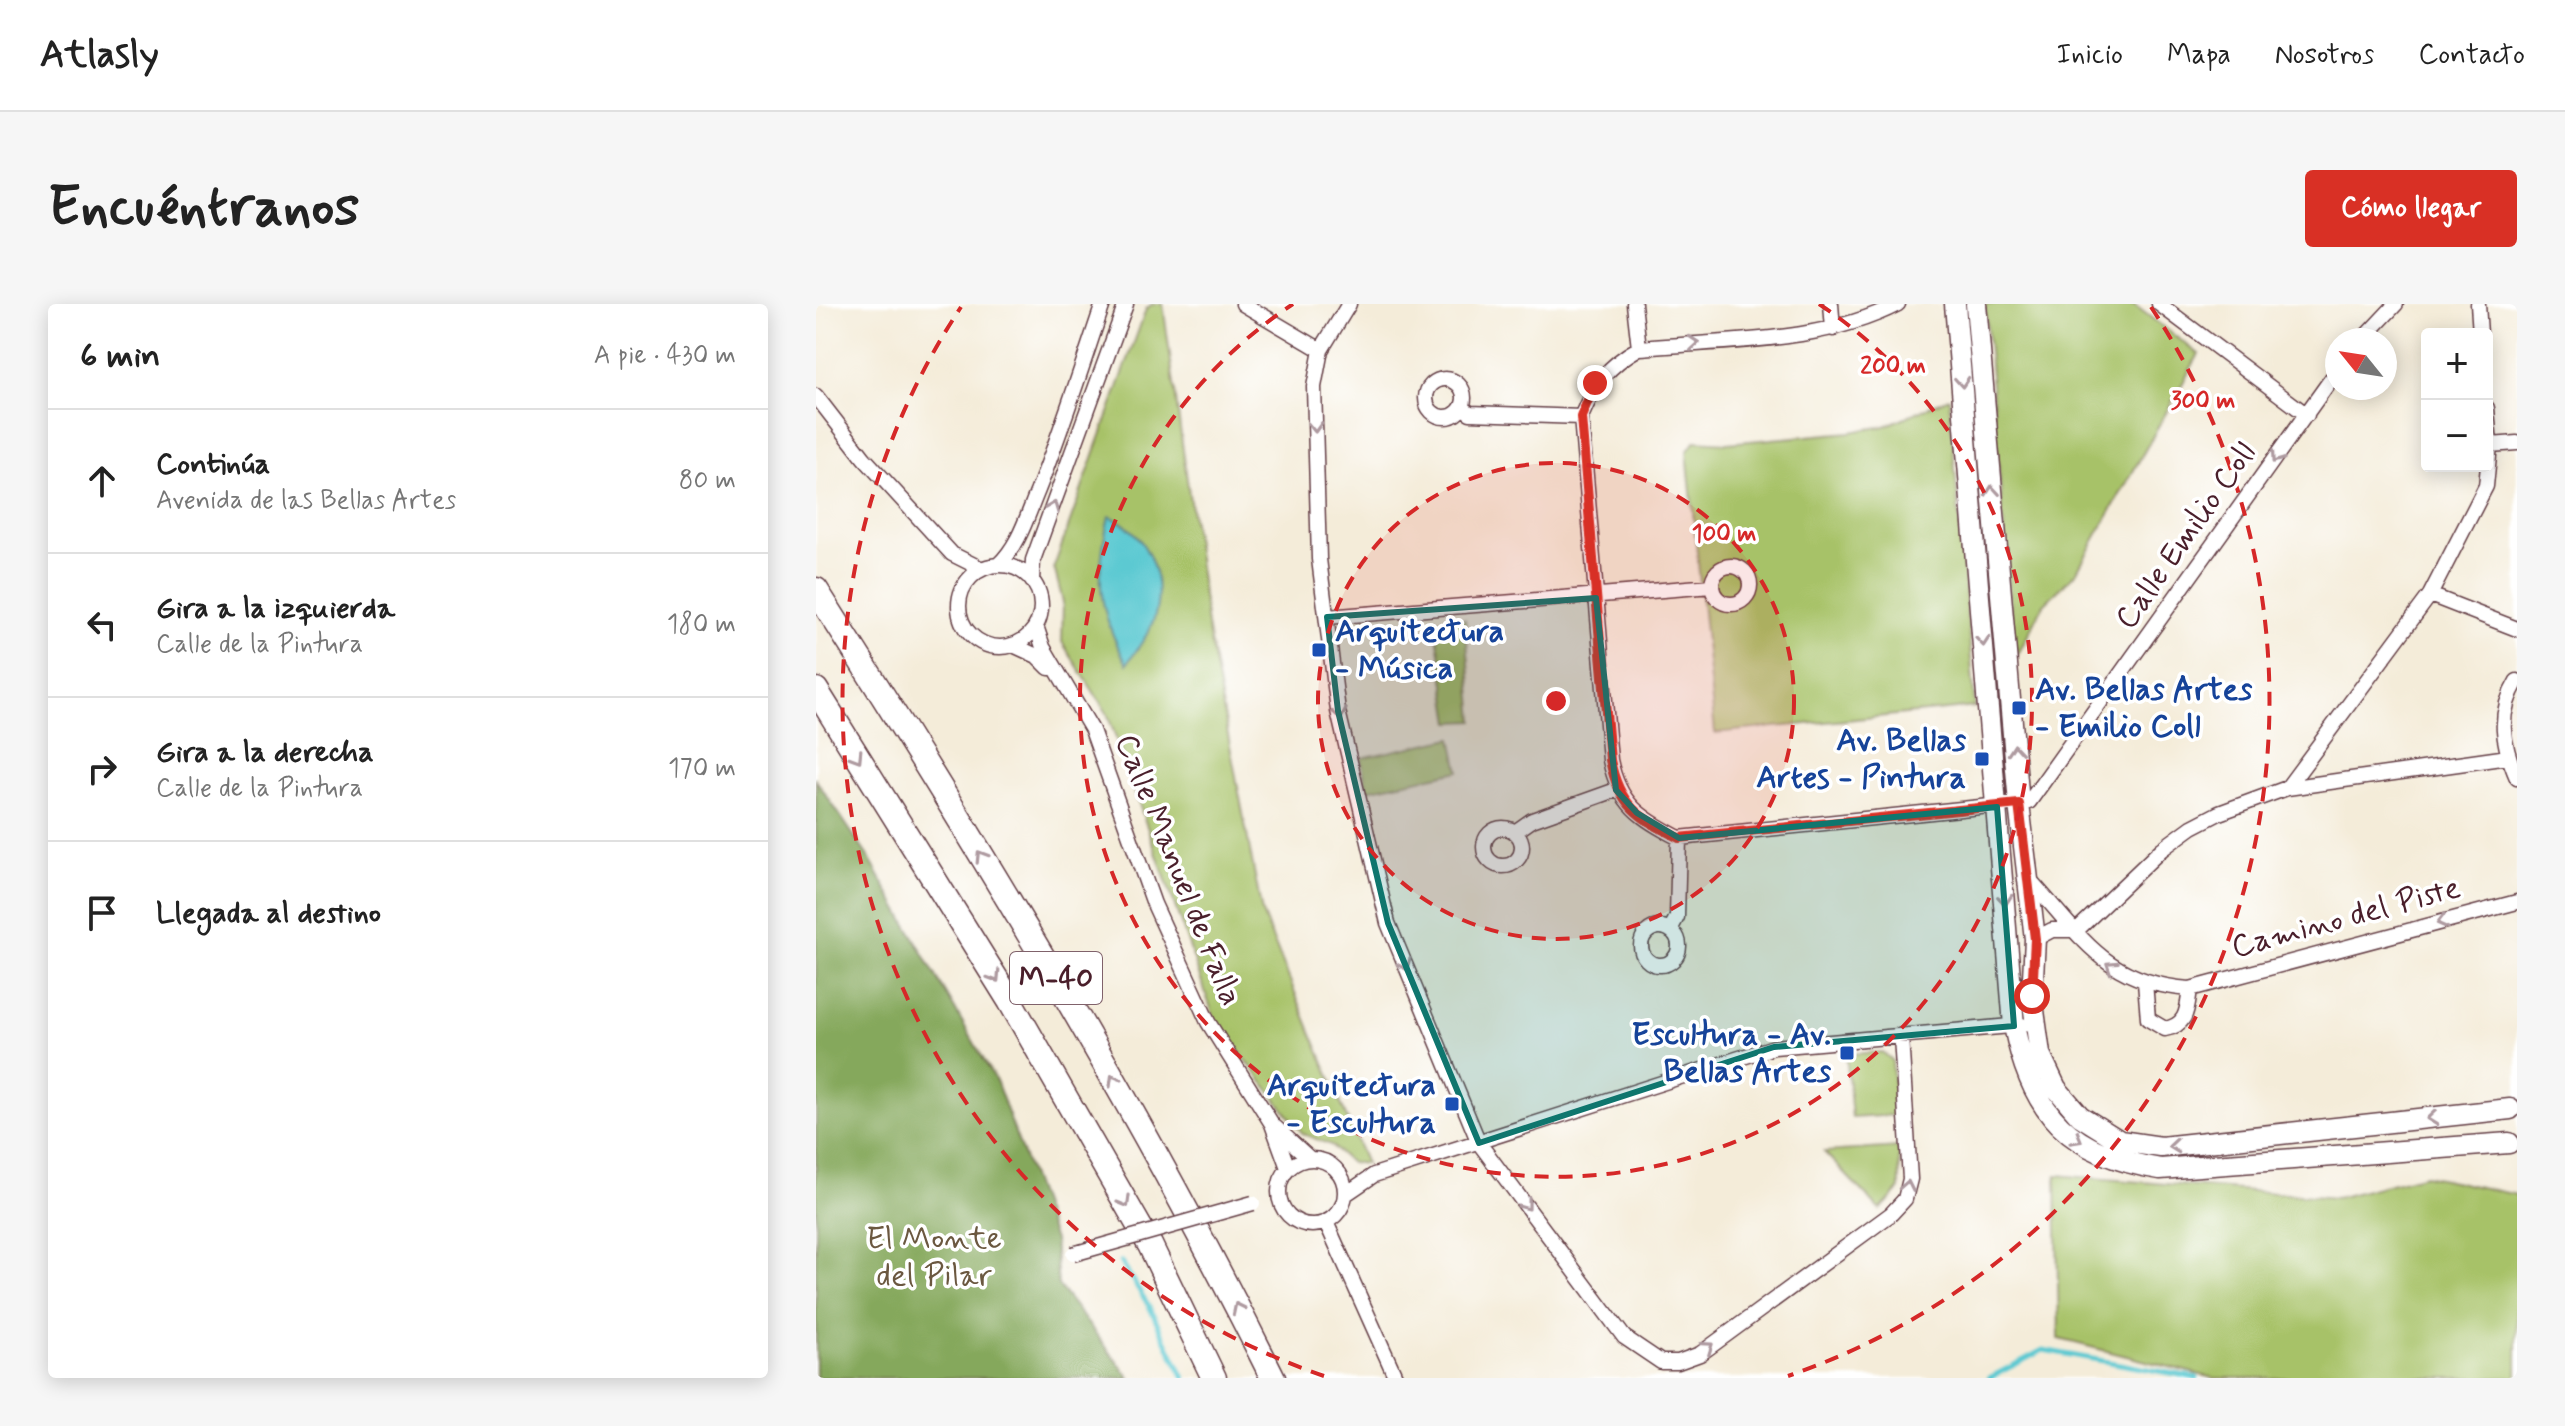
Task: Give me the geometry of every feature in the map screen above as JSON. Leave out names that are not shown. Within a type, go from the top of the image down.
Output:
[{"type":"highway","name":"M-40","points":[[816,590],[1054,975],[1202,1235],[1273,1378]]},
{"type":"highway","name":"M-40","points":[[816,690],[1010,1001],[1150,1245],[1214,1378]]},
{"type":"street","points":[[963,589],[982,569],[998,565],[1009,556],[1021,533],[1056,443],[1103,304]]},
{"type":"street","points":[[1032,581],[1033,560],[1126,304]]},
{"type":"street","points":[[1243,304],[1321,350]]},
{"type":"street","points":[[1349,304],[1321,350],[1314,387],[1319,559],[1338,711],[1388,923],[1479,1143],[1624,1337],[1661,1362],[1678,1362],[1700,1354],[1891,1214],[1905,1199],[1910,1179],[1901,1037]]},
{"type":"street","points":[[1634,304],[1639,348]]},
{"type":"street","points":[[1831,304],[1833,329]]},
{"type":"street","points":[[1898,304],[1864,321],[1833,329],[1639,348],[1613,363],[1595,383],[1581,417],[1610,760],[1616,790],[1637,813],[1679,838],[2019,804]]},
{"type":"street","points":[[1955,304],[1997,807],[2024,1025],[2056,1088],[2080,1116],[2120,1141],[2161,1147],[2514,1105]]},
{"type":"street","points":[[1976,304],[2019,804],[2035,939],[2032,996],[2024,1025],[2021,1062],[2039,1101],[2066,1133],[2118,1162],[2160,1169],[2513,1148],[2504,1126],[2514,1105]]},
{"type":"street","points":[[2159,304],[2307,415]]},
{"type":"street","points":[[2373,328],[2396,304]]},
{"type":"street","points":[[2478,304],[2480,328]]},
{"type":"street","name":"Calle Emilio Coll","points":[[2019,804],[2029,802],[2040,791],[2325,389]]},
{"type":"street","points":[[816,396],[864,458],[952,554],[982,569]]},
{"type":"street","points":[[1462,407],[1470,413],[1581,417]]},
{"type":"street","points":[[2493,445],[2517,443]]},
{"type":"street","points":[[2287,788],[2430,595],[2486,486],[2487,472]]},
{"type":"street","points":[[952,554],[963,589],[959,613],[970,634],[990,646],[1013,645],[1036,626],[1041,611],[1039,595],[1023,572],[998,565]]},
{"type":"street","points":[[1327,617],[1596,598],[1712,586]]},
{"type":"street","points":[[2430,595],[2517,629]]},
{"type":"street","name":"Calle Manuel de Falla","points":[[1036,626],[1059,677],[1092,730],[1154,904],[1208,1022],[1272,1124],[1288,1168]]},
{"type":"street","name":"Calle Manuel de Falla","points":[[1013,645],[1037,656],[1059,677]]},
{"type":"street","points":[[2517,681],[2506,699],[2501,724],[2508,757],[2517,778]]},
{"type":"street","points":[[2035,939],[2052,930],[2077,930],[2162,849],[2192,827],[2219,813],[2287,788],[2508,757]]},
{"type":"street","points":[[1515,832],[1532,820],[1616,790]]},
{"type":"street","points":[[1670,930],[1677,917],[1679,838]]},
{"type":"street","name":"Camino del Piste","points":[[2026,877],[2077,930],[2097,956],[2119,972],[2145,982],[2190,989],[2517,902]]},
{"type":"street","points":[[2145,982],[2145,1012],[2152,1024],[2165,1029],[2177,1026],[2185,1018],[2190,989]]},
{"type":"street","points":[[1346,1194],[1374,1175],[1774,1047],[2024,1025]]},
{"type":"street","name":"Calle Manuel de Falla","points":[[1272,1124],[1309,1158]]},
{"type":"street","points":[[1309,1158],[1326,1161],[1340,1173],[1346,1194],[1343,1205],[1326,1222],[1305,1225],[1288,1215],[1279,1196],[1282,1177],[1288,1168],[1309,1158]]},
{"type":"street","points":[[1340,1173],[1374,1175]]},
{"type":"street","points":[[1073,1254],[1279,1196]]},
{"type":"street","points":[[1326,1222],[1396,1378]]},
{"type":"highlighted area","points":[[1596,598],[1616,790],[1637,813],[1679,838],[1997,807],[2014,1026],[1774,1047],[1479,1143],[1388,923],[1338,711],[1327,617]]},
{"type":"green space","points":[[1152,304],[1163,304],[1207,625],[1262,913],[1366,1164],[1349,1162],[1331,1145],[1303,1134],[1215,1020],[1107,713],[1062,642],[1063,602],[1054,567],[1146,309]]},
{"type":"green space","points":[[1985,304],[2133,304],[2199,354],[2076,573],[2044,604],[2015,660]]},
{"type":"green space","points":[[1949,398],[1975,707],[1715,733],[1687,452],[1695,441],[1727,443],[1885,426]]},
{"type":"green space","points":[[1465,619],[1474,721],[1451,722],[1435,622]]},
{"type":"green space","points":[[1452,738],[1459,771],[1367,790],[1361,758]]},
{"type":"green space","name":"El Monte del Pilar","points":[[816,780],[869,858],[997,1083],[1054,1240],[1058,1285],[1130,1378],[816,1378]]},
{"type":"green space","points":[[1882,1052],[1892,1060],[1896,1115],[1852,1118],[1846,1054]]},
{"type":"green space","points":[[1899,1147],[1900,1189],[1880,1210],[1824,1152]]},
{"type":"green space","points":[[2056,1175],[2336,1198],[2425,1175],[2517,1195],[2517,1378],[2213,1378],[2059,1339]]},
{"type":"water","points":[[1109,516],[1133,532],[1142,544],[1155,571],[1157,586],[1153,621],[1127,664],[1104,609],[1102,556]]},
{"type":"waterway","points":[[1121,1262],[1149,1306],[1184,1378]]},
{"type":"waterway","points":[[1989,1378],[2043,1350],[2197,1378]]},
{"type":"place","name":"Arquitectura - Música","points":[[1319,650]]},
{"type":"place","name":"Av. Bellas Artes - Emilio Coll","points":[[2019,708]]},
{"type":"place","name":"Av. Bellas Artes - Pintura","points":[[1982,759]]},
{"type":"place","name":"Escultura - Av. Bellas Artes","points":[[1847,1053]]},
{"type":"place","name":"Arquitectura - Escultura","points":[[1452,1104]]},
{"type":"route","points":[[1595,383],[1581,417],[1610,760],[1616,790],[1637,813],[1679,838],[2019,804],[2035,939],[2032,996]]}]
